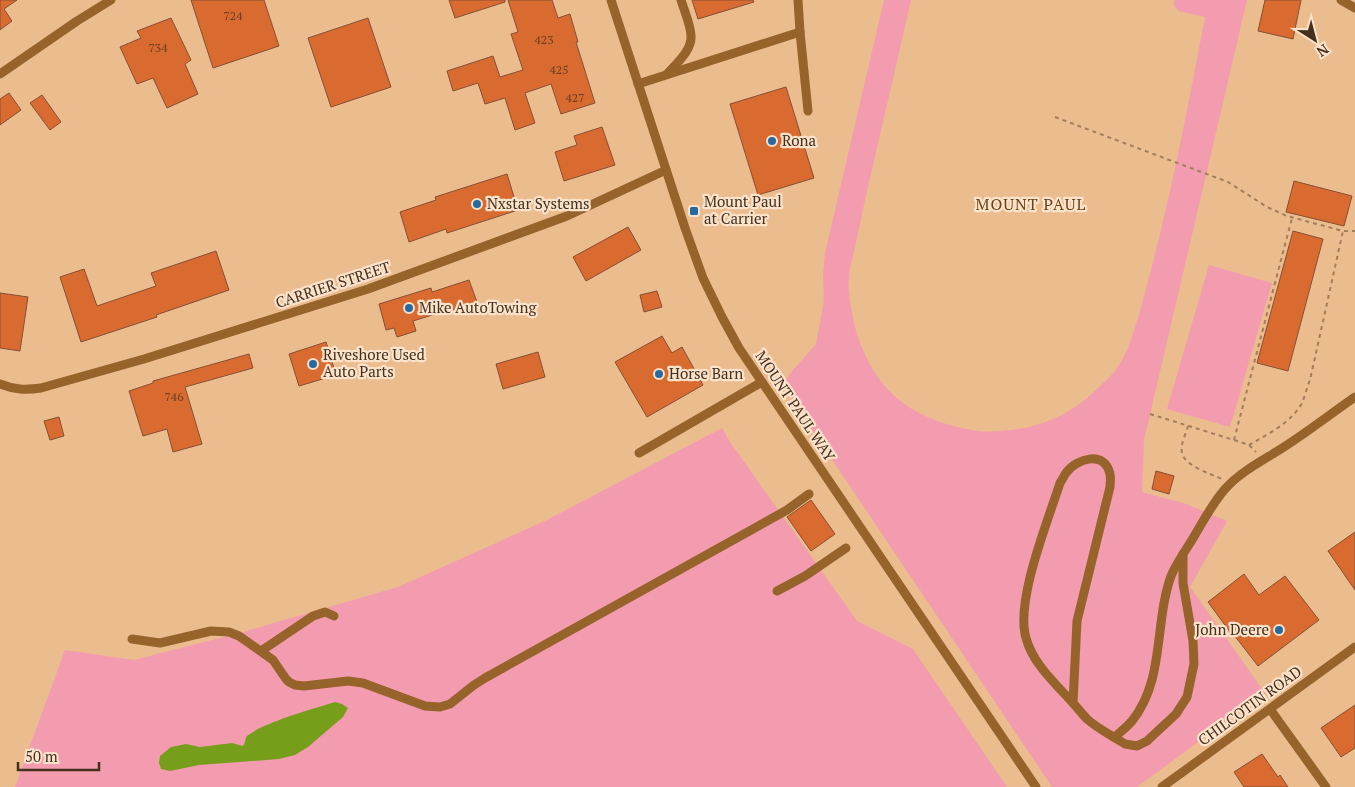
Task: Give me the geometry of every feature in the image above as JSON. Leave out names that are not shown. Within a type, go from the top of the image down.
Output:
[{"type":"street","points":[[0,74],[111,0]]},
{"type":"street","name":"MOUNT PAUL WAY","points":[[611,0],[684,228],[703,278],[734,340],[1036,787]]},
{"type":"street","points":[[667,75],[684,56],[692,35],[681,0]]},
{"type":"street","points":[[798,0],[808,111]]},
{"type":"street","points":[[1341,0],[1355,8]]},
{"type":"street","points":[[638,84],[800,32]]},
{"type":"street","name":"CARRIER STREET","points":[[0,384],[25,390],[41,388],[144,359],[368,289],[567,216],[666,170]]},
{"type":"street","points":[[639,453],[762,382]]},
{"type":"street","points":[[1115,737],[1132,722],[1150,686],[1154,672],[1161,617],[1172,575],[1208,513],[1224,490],[1250,468],[1305,433],[1355,397]]},
{"type":"street","points":[[1073,703],[1077,621],[1110,487],[1110,474],[1100,459],[1088,458],[1076,463],[1067,472],[1060,483],[1035,559],[1025,608],[1024,627],[1026,638],[1036,660],[1045,672],[1087,719],[1131,746],[1137,746],[1148,741],[1176,714],[1187,697],[1194,664],[1193,641],[1183,583],[1184,554]]},
{"type":"street","points":[[132,638],[160,643],[211,631],[229,632],[239,636],[273,660],[289,682],[295,685],[356,682],[425,706],[440,707],[450,704],[485,678],[787,510],[809,494]]},
{"type":"street","points":[[777,591],[804,576],[846,548]]},
{"type":"street","points":[[261,651],[313,616],[325,612],[334,616]]},
{"type":"street","name":"CHILCOTIN ROAD","points":[[1162,787],[1355,647]]},
{"type":"street","points":[[1270,709],[1326,787]]},
{"type":"path","points":[[1055,117],[1228,182],[1267,207],[1292,218],[1343,231],[1355,231]]},
{"type":"path","points":[[1234,440],[1292,218]]},
{"type":"path","points":[[1249,445],[1292,416],[1302,403],[1310,380],[1343,231]]},
{"type":"path","points":[[1150,414],[1249,445],[1262,460]]},
{"type":"path","points":[[1188,426],[1182,453],[1186,460],[1194,466],[1231,483]]},
{"type":"shaded area","points":[[884,0],[911,0],[850,270],[849,291],[857,334],[865,356],[876,374],[902,402],[918,412],[956,427],[978,431],[999,431],[1028,427],[1054,419],[1089,396],[1121,363],[1134,330],[1156,252],[1179,151],[1205,17],[1179,11],[1174,6],[1174,0],[1247,0],[1144,440],[1142,492],[1186,504],[1227,521],[1190,587],[1265,693],[1137,787],[1052,787],[782,385],[816,344],[824,301],[823,276],[825,253]]},
{"type":"shaded area","points":[[1209,265],[1272,283],[1230,427],[1167,409]]},
{"type":"shaded area","points":[[722,428],[857,621],[913,649],[1007,787],[15,787],[65,650],[134,660],[243,632],[398,587],[547,520]]},
{"type":"shaded area","points":[[335,702],[348,708],[343,717],[308,747],[295,755],[279,759],[199,765],[170,771],[161,769],[159,763],[160,756],[171,747],[186,744],[200,747],[232,743],[243,746],[246,737],[263,727]]},
{"type":"building","points":[[0,0],[17,0],[4,9],[12,21],[0,30]]},
{"type":"building","points":[[191,0],[264,0],[279,46],[213,68]]},
{"type":"building","points":[[449,0],[505,0],[505,2],[455,18]]},
{"type":"building","points":[[508,0],[552,0],[558,18],[570,14],[578,42],[576,42],[595,103],[561,114],[551,84],[525,93],[535,123],[515,130],[505,98],[485,104],[478,83],[453,91],[447,71],[493,56],[500,77],[523,70],[511,34],[518,32]]},
{"type":"building","points":[[692,0],[753,0],[754,2],[698,19]]},
{"type":"building","points":[[1265,0],[1301,0],[1293,39],[1258,31]]},
{"type":"building","points":[[171,18],[191,60],[185,64],[198,94],[167,108],[153,78],[137,84],[120,47],[141,38],[137,31]]},
{"type":"building","points":[[368,18],[391,87],[331,107],[308,38]]},
{"type":"building","name":"Rona","points":[[786,87],[814,178],[758,195],[730,104]]},
{"type":"building","points":[[9,93],[21,110],[0,125],[0,99]]},
{"type":"building","points":[[42,95],[61,122],[50,130],[30,103]]},
{"type":"building","points":[[602,127],[615,165],[564,181],[555,152],[577,145],[574,136]]},
{"type":"building","name":"Nxstar Systems","points":[[507,174],[518,210],[447,233],[446,229],[409,242],[400,212],[436,200],[435,197]]},
{"type":"building","points":[[1294,181],[1352,196],[1344,226],[1286,212]]},
{"type":"building","points":[[628,227],[641,250],[586,281],[573,257]]},
{"type":"building","points":[[1293,231],[1323,239],[1288,371],[1257,363]]},
{"type":"building","points":[[216,251],[229,290],[156,315],[157,317],[81,342],[60,277],[84,269],[97,306],[156,286],[151,273]]},
{"type":"building","name":"Mike AutoTowing","points":[[469,280],[477,302],[413,321],[416,331],[397,337],[394,328],[386,330],[379,304],[431,288],[432,292]]},
{"type":"building","points":[[657,291],[662,307],[644,312],[640,295]]},
{"type":"building","points":[[0,293],[28,297],[20,351],[0,348]]},
{"type":"building","name":"Horse Barn","points":[[662,336],[672,353],[682,347],[703,385],[647,417],[615,362]]},
{"type":"building","name":"Riveshore Used Auto Parts","points":[[326,342],[336,375],[299,386],[289,354]]},
{"type":"building","points":[[538,352],[545,377],[503,389],[496,364]]},
{"type":"building","points":[[249,354],[253,368],[185,387],[202,444],[173,452],[167,429],[143,436],[129,391],[153,383],[153,381]]},
{"type":"building","points":[[59,417],[64,436],[50,440],[44,421]]},
{"type":"building","points":[[1156,471],[1174,476],[1169,494],[1152,489]]},
{"type":"building","points":[[811,500],[835,534],[811,551],[787,517]]},
{"type":"building","points":[[1355,532],[1355,590],[1328,551]]},
{"type":"building","points":[[1244,574],[1259,595],[1285,576],[1319,620],[1258,666],[1208,602]]},
{"type":"building","points":[[1355,705],[1355,748],[1341,757],[1321,728]]},
{"type":"building","points":[[1262,754],[1278,777],[1280,775],[1288,787],[1244,787],[1234,772]]},
{"type":"place","name":"Rona","points":[[772,141]]},
{"type":"place","name":"Nxstar Systems","points":[[477,204]]},
{"type":"place","name":"Mount Paul at Carrier","points":[[694,211]]},
{"type":"place","name":"Mike AutoTowing","points":[[409,308]]},
{"type":"place","name":"Riveshore Used Auto Parts","points":[[313,364]]},
{"type":"place","name":"Horse Barn","points":[[659,374]]},
{"type":"place","name":"John Deere","points":[[1279,630]]},
{"type":"district","name":"MOUNT PAUL","points":[[1031,204]]}]
